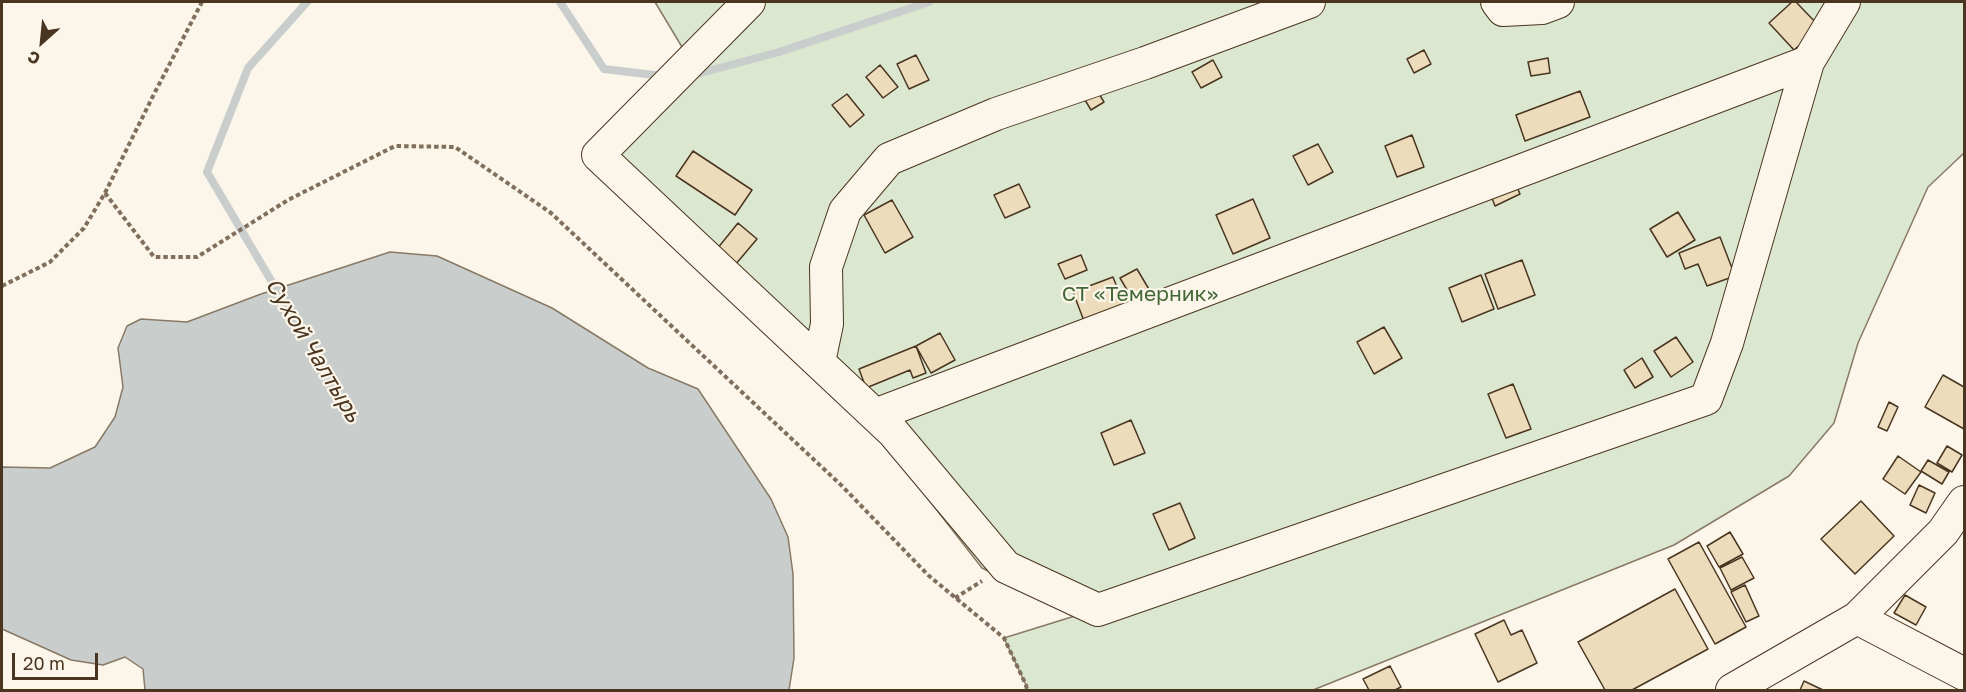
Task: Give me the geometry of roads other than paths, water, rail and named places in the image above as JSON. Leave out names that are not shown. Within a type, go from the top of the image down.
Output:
[{"type":"street","points":[[749,2],[598,155],[893,432],[1006,567],[1098,610],[1706,399],[1727,343],[1808,62],[1844,2]]},
{"type":"street","points":[[819,363],[827,324],[826,267],[845,211],[889,159],[996,114],[1145,63],[1309,2]]},
{"type":"street","points":[[1497,2],[1503,10],[1542,8],[1558,2]]},
{"type":"street","points":[[875,415],[1808,62]]},
{"type":"street","points":[[1732,690],[1857,618],[1943,532],[1965,502]]},
{"type":"street","points":[[1857,618],[1965,674]]},
{"type":"water","points":[[390,252],[437,256],[552,308],[648,368],[698,389],[771,499],[788,537],[793,574],[794,658],[789,690],[145,690],[143,669],[125,657],[103,665],[71,660],[2,629],[2,467],[50,468],[95,447],[115,417],[123,387],[118,348],[127,326],[141,319],[187,322],[261,294]]},
{"type":"waterway","name":"Сухой Чалтырь","points":[[282,299],[207,172],[248,68],[307,2]]},
{"type":"waterway","name":"Сухой Чалтырь","points":[[560,2],[604,69],[663,76]]},
{"type":"waterway","points":[[693,75],[779,52],[929,2]]},
{"type":"park label","name":"СТ «Темерник»","points":[[1140,294]]}]
